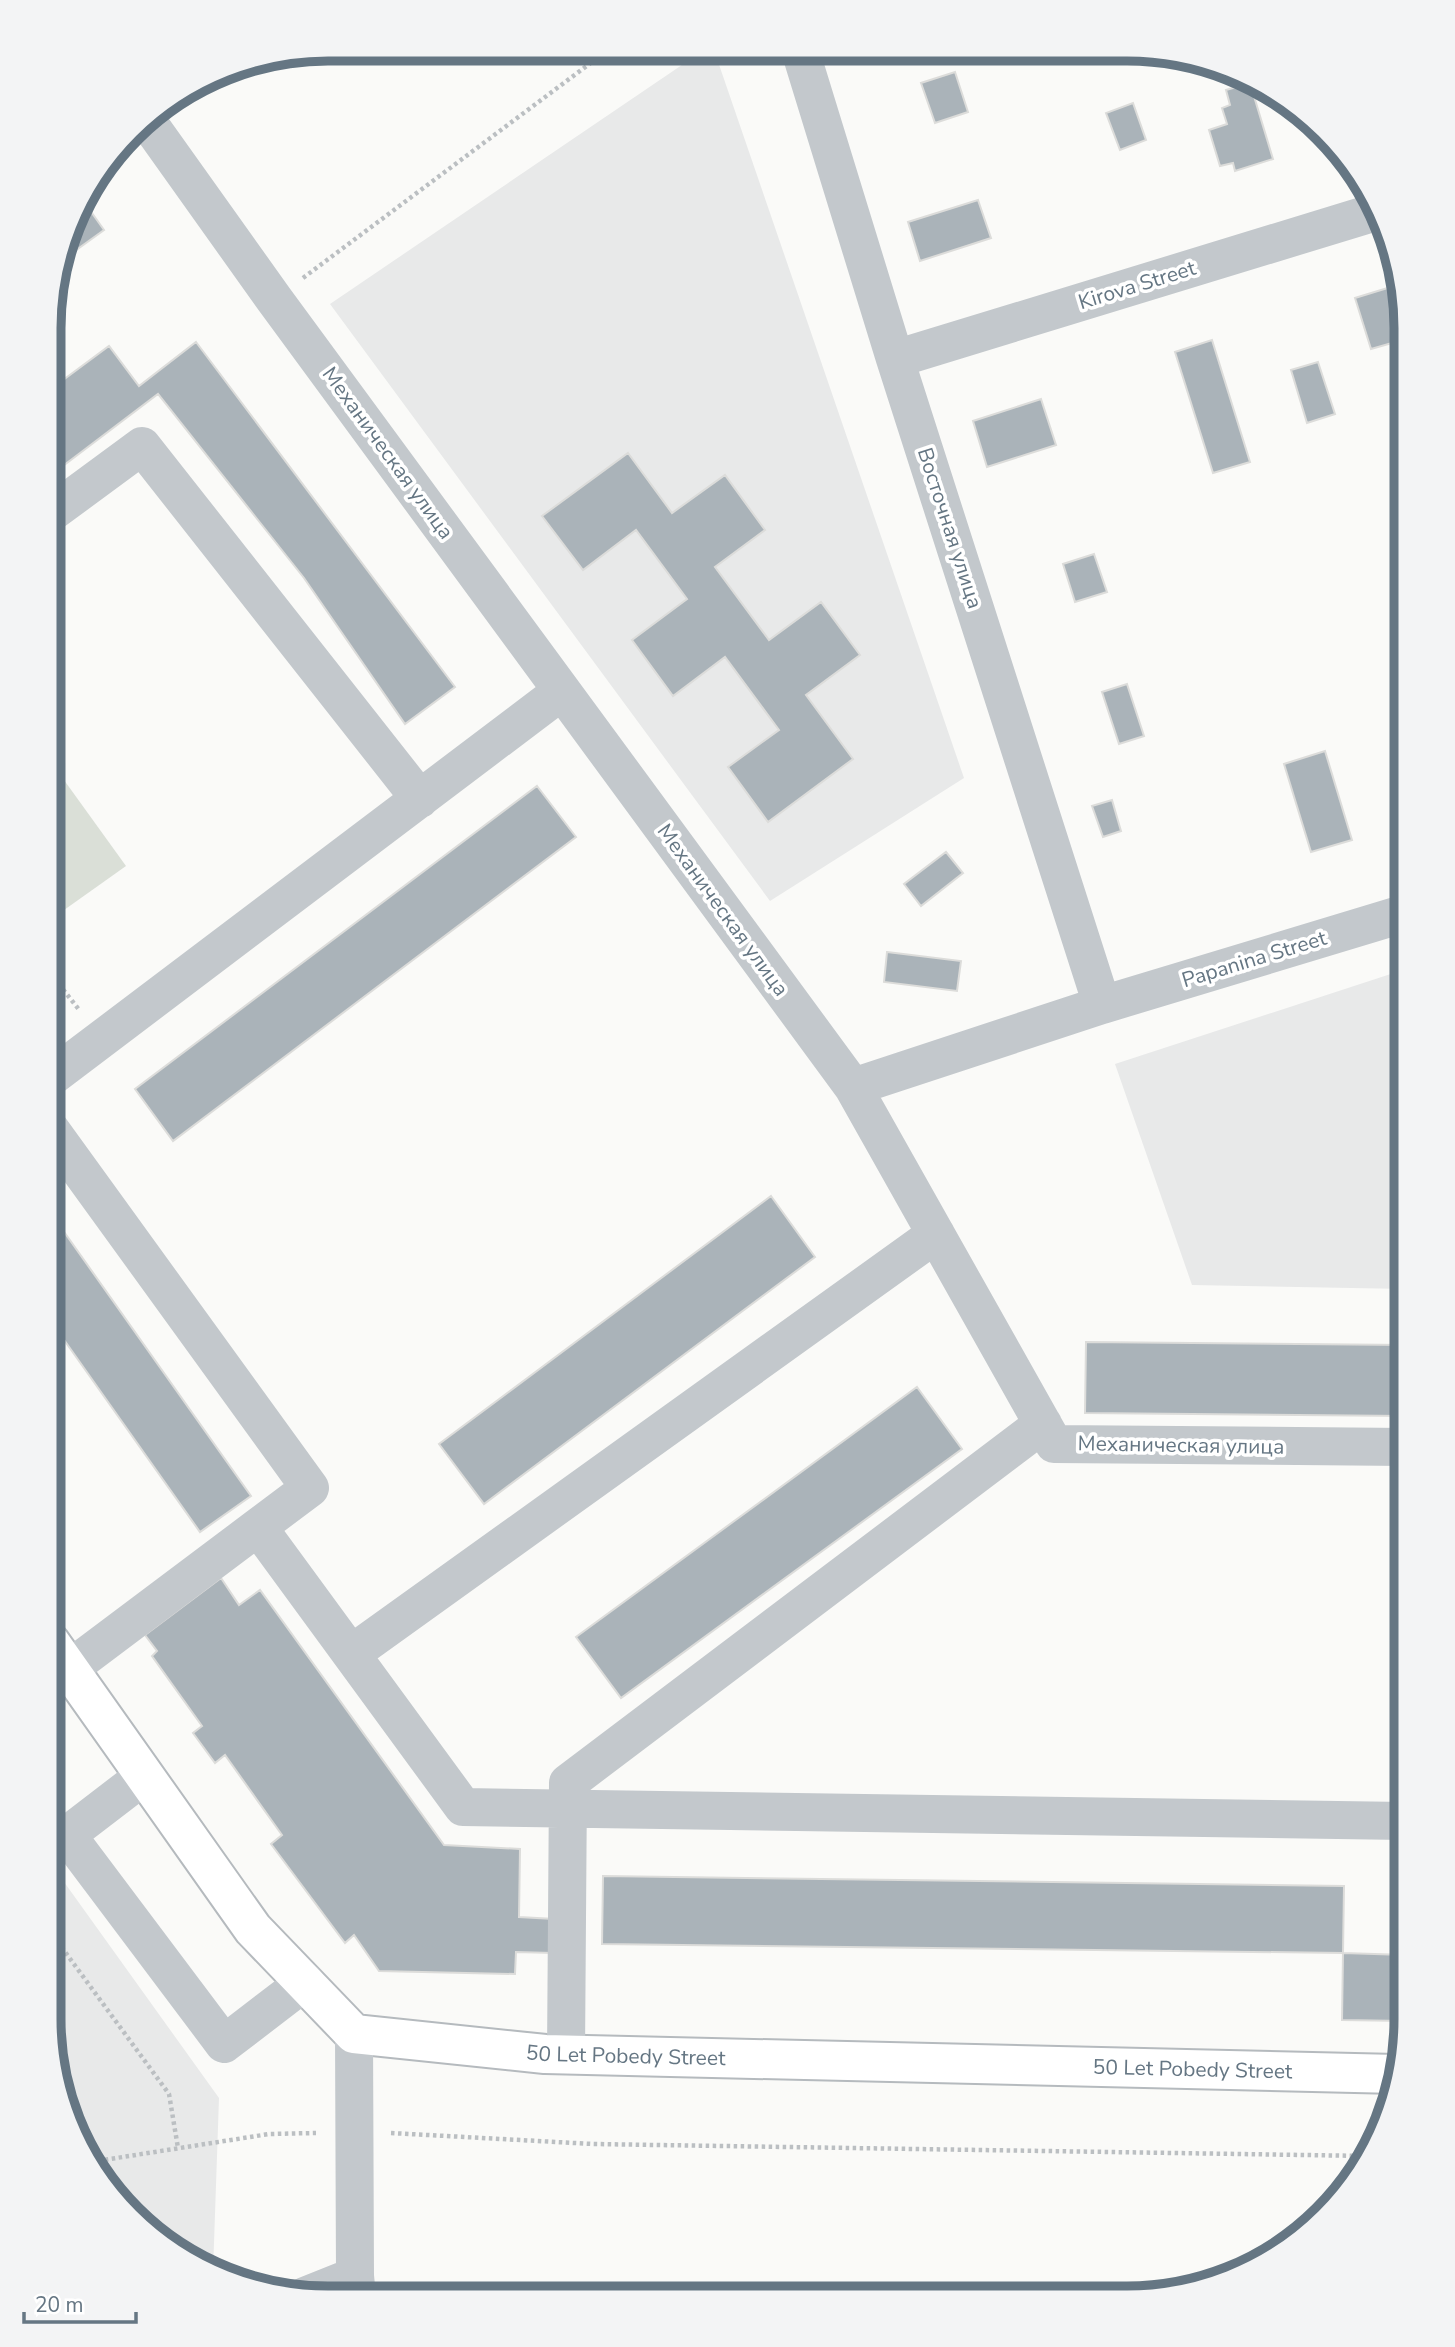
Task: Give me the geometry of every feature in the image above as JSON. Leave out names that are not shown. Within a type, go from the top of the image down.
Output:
[{"type":"main road","points":[[61,1658],[253,1929],[354,2034]]},
{"type":"main road","name":"50 Let Pobedy Street","points":[[354,2034],[545,2054],[1388,2074]]},
{"type":"street","name":"Восточная улица","points":[[803,61],[895,359],[1102,1005]]},
{"type":"street","name":"Механическая улица","points":[[152,127],[274,299],[853,1087],[1054,1444],[1394,1447]]},
{"type":"street","name":"Kirova Street","points":[[895,359],[1368,214]]},
{"type":"street","points":[[61,506],[142,446],[420,799]]},
{"type":"street","points":[[61,1070],[562,691]]},
{"type":"street","name":"Papanina Street","points":[[853,1087],[1102,1005],[1394,917]]},
{"type":"street","points":[[61,1144],[310,1488],[258,1527],[61,1654]]},
{"type":"street","points":[[351,1654],[936,1234]]},
{"type":"street","points":[[566,2054],[568,1783],[1043,1424]]},
{"type":"street","points":[[258,1527],[463,1807],[1394,1821]]},
{"type":"street","points":[[144,1776],[67,1835],[223,2044],[305,1982]]},
{"type":"street","points":[[354,2034],[356,2286]]},
{"type":"path","points":[[274,299],[593,61]]},
{"type":"path","points":[[61,1946],[169,2094],[178,2149]]},
{"type":"path","points":[[102,2160],[269,2134],[354,2131],[607,2144],[1356,2156]]},
{"type":"shaded area","points":[[688,61],[718,61],[964,778],[770,901],[330,304]]},
{"type":"shaded area","points":[[61,776],[126,866],[61,912]]},
{"type":"shaded area","points":[[1394,973],[1394,1289],[1192,1285],[1115,1064]]},
{"type":"shaded area","points":[[61,1878],[219,2098],[213,2260],[166,2231],[127,2195],[97,2152],[75,2105],[66,2071],[62,2037]]},
{"type":"building","points":[[955,72],[968,112],[935,123],[921,83]]},
{"type":"building","points":[[1239,86],[1253,93],[1273,159],[1235,171],[1233,163],[1220,166],[1209,130],[1227,124],[1222,108],[1230,105],[1226,90]]},
{"type":"building","points":[[1133,103],[1146,140],[1120,150],[1106,113]]},
{"type":"building","points":[[978,200],[991,238],[920,261],[908,222]]},
{"type":"building","points":[[89,209],[104,230],[72,253]]},
{"type":"building","points":[[1390,287],[1394,342],[1371,349],[1355,298]]},
{"type":"building","points":[[1212,340],[1250,462],[1213,473],[1175,352]]},
{"type":"building","points":[[196,342],[455,687],[405,724],[304,578],[158,394],[61,467],[61,382],[109,346],[139,386]]},
{"type":"building","points":[[1318,362],[1335,414],[1307,423],[1291,370]]},
{"type":"building","points":[[1041,399],[1056,445],[987,467],[973,421]]},
{"type":"building","points":[[628,453],[672,513],[725,475],[765,530],[715,567],[769,640],[821,602],[860,655],[806,695],[853,759],[768,822],[728,767],[779,730],[725,657],[673,696],[632,640],[687,599],[636,530],[583,570],[542,516]]},
{"type":"building","points":[[1094,554],[1107,592],[1075,602],[1063,564]]},
{"type":"building","points":[[1127,684],[1144,736],[1119,744],[1102,692]]},
{"type":"building","points":[[1325,751],[1352,840],[1311,852],[1284,764]]},
{"type":"building","points":[[537,786],[576,837],[173,1141],[135,1089]]},
{"type":"building","points":[[1112,800],[1121,831],[1103,837],[1092,806]]},
{"type":"building","points":[[946,852],[963,873],[921,906],[904,884]]},
{"type":"building","points":[[887,952],[961,961],[957,991],[884,982]]},
{"type":"building","points":[[771,1196],[815,1257],[484,1504],[439,1444]]},
{"type":"building","points":[[61,1228],[251,1496],[200,1532],[61,1336]]},
{"type":"building","points":[[1086,1342],[1394,1345],[1394,1416],[1085,1413]]},
{"type":"building","points":[[917,1387],[962,1449],[621,1698],[576,1637]]},
{"type":"building","points":[[221,1578],[239,1605],[260,1590],[444,1845],[520,1849],[519,1917],[554,1919],[553,1953],[516,1952],[515,1974],[379,1971],[354,1935],[345,1943],[271,1844],[282,1835],[225,1755],[215,1763],[193,1733],[202,1726],[152,1656],[157,1651],[145,1635]]},
{"type":"building","points":[[603,1876],[1344,1886],[1343,1953],[602,1944]]},
{"type":"building","points":[[1343,1953],[1394,1955],[1394,2021],[1342,2020]]}]
